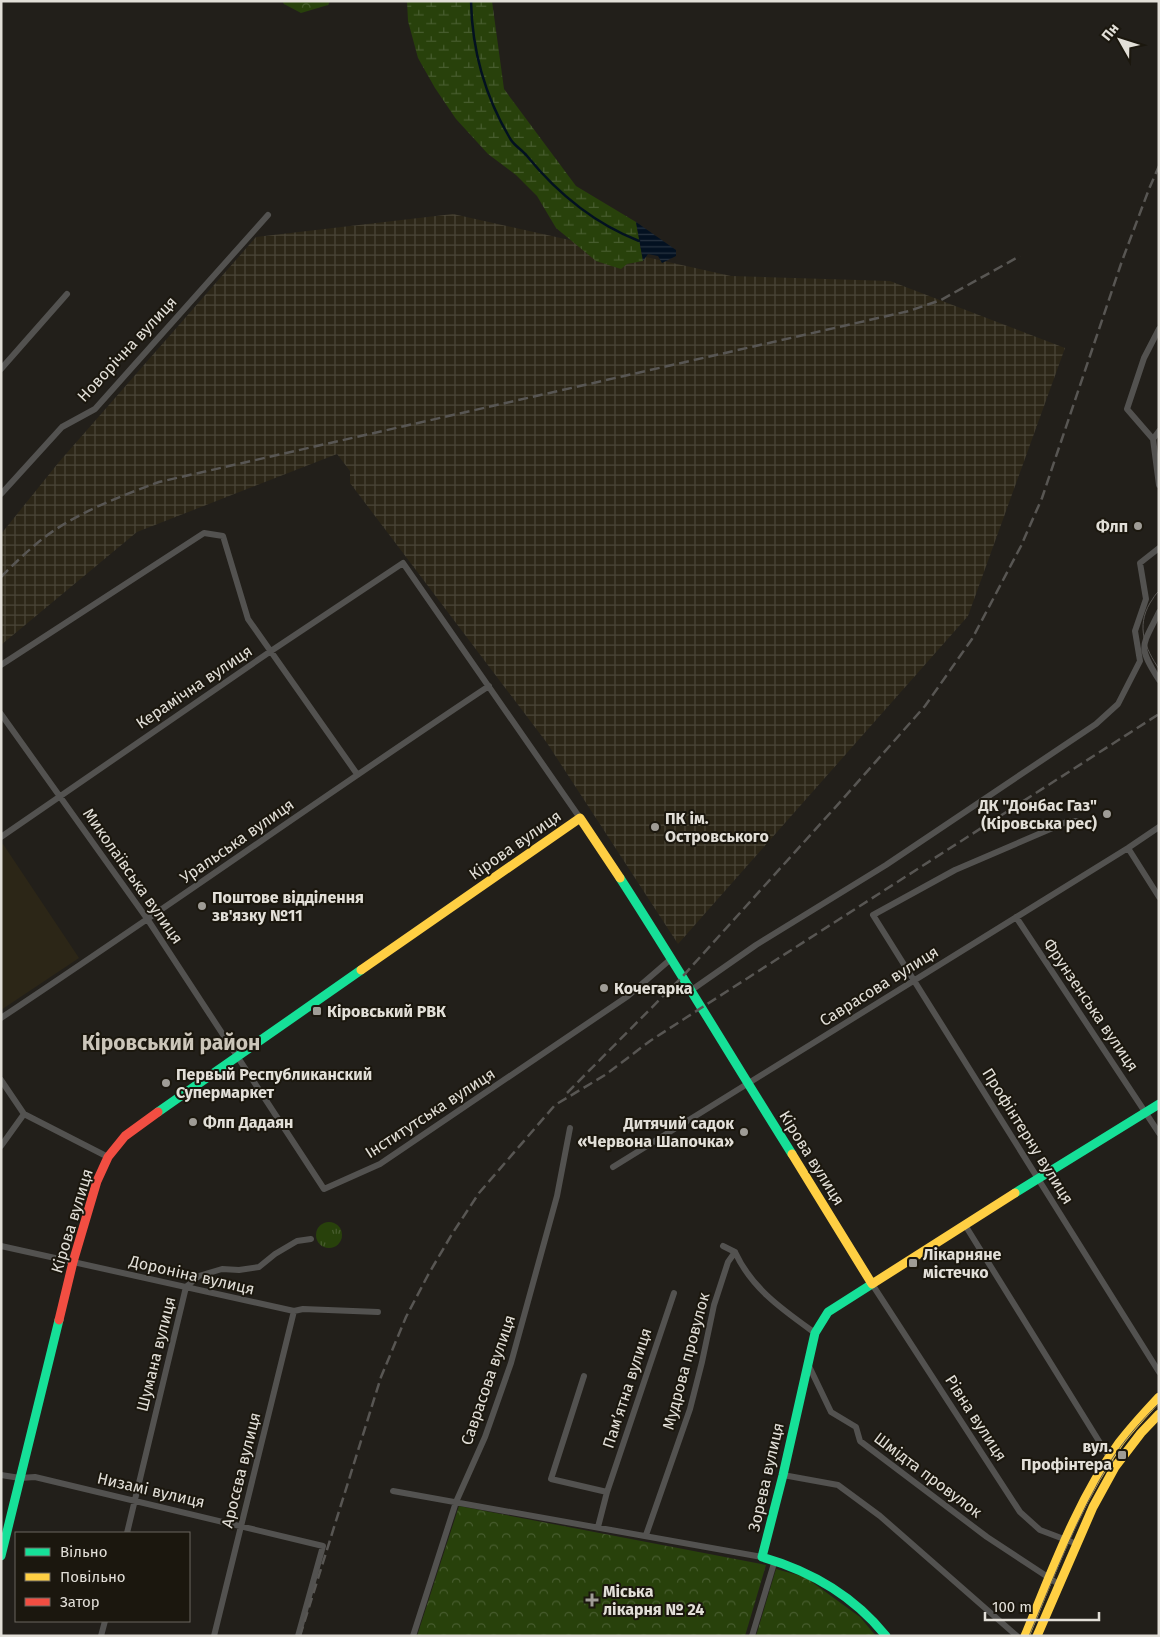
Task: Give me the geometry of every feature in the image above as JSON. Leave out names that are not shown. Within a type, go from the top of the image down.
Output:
[{"type":"main road","name":"Кірова вулиця","points":[[1,1556],[73,1262],[98,1181],[108,1157],[125,1136],[580,818],[682,976],[693,989],[701,1008],[872,1284]]},
{"type":"main road","points":[[872,1284],[1038,1178],[1159,1104]]},
{"type":"main road","name":"Зорева вулиця","points":[[872,1284],[828,1312],[815,1333],[783,1475],[762,1557],[794,1566],[812,1574],[866,1612],[886,1636]]},
{"type":"main road","points":[[1025,1636],[1084,1502],[1109,1458],[1134,1423],[1159,1397]]},
{"type":"main road","points":[[1037,1636],[1092,1508],[1115,1467],[1141,1432],[1159,1414]]},
{"type":"street","name":"Новорічна вулиця","points":[[1,494],[62,427],[95,408],[268,215]]},
{"type":"street","points":[[1,369],[67,294]]},
{"type":"street","points":[[1159,329],[1144,358],[1127,408],[1153,439],[1159,485]]},
{"type":"street","points":[[1153,439],[1159,431]]},
{"type":"street","points":[[1,665],[204,533],[223,536],[248,618],[357,774]]},
{"type":"street","points":[[693,989],[756,946],[886,865],[1096,724],[1118,704],[1140,661],[1135,631],[1146,599],[1140,563],[1159,548]]},
{"type":"street","name":"Керамічна вулиця","points":[[1,837],[271,651],[403,563],[489,686]]},
{"type":"street","points":[[1159,612],[1143,647],[1145,658],[1159,680]]},
{"type":"street","points":[[489,686],[580,818]]},
{"type":"street","name":"Уральська вулиця","points":[[1,1018],[148,920],[357,774],[489,686]]},
{"type":"street","name":"Миколаївська вулиця","points":[[1,714],[148,920],[238,1057]]},
{"type":"street","name":"Профінтерну вулиця","points":[[1077,820],[1069,821],[955,870],[873,915],[1159,1372]]},
{"type":"street","name":"Саврасова вулиця","points":[[613,1167],[1159,827]]},
{"type":"street","points":[[1128,848],[1159,897]]},
{"type":"street","name":"Фрунзенська вулиця","points":[[1016,917],[1159,1133]]},
{"type":"street","name":"Інститутська вулиця","points":[[238,1057],[324,1189],[380,1164],[628,996],[672,958]]},
{"type":"street","points":[[1,1080],[24,1114],[108,1157]]},
{"type":"street","points":[[1,1146],[24,1114]]},
{"type":"street","name":"Саврасова вулиця","points":[[413,1636],[456,1502],[485,1437],[511,1363],[557,1196],[570,1128]]},
{"type":"street","points":[[965,1224],[1115,1467]]},
{"type":"street","name":"Шумана вулиця","points":[[127,1532],[186,1288],[199,1276],[222,1269],[239,1270],[259,1267],[275,1254],[297,1241],[311,1239]]},
{"type":"street","name":"Дороніна вулиця","points":[[1,1246],[294,1311],[303,1309],[378,1312]]},
{"type":"street","points":[[723,1246],[735,1252],[742,1266],[773,1303],[815,1333]]},
{"type":"street","name":"Мудрова провулок","points":[[646,1535],[690,1409],[714,1306],[728,1262],[735,1252]]},
{"type":"street","name":"Рівна вулиця","points":[[872,1284],[1020,1512],[1040,1530],[1077,1544]]},
{"type":"street","name":"Пам’ятна вулиця","points":[[598,1527],[607,1492],[674,1293]]},
{"type":"street","name":"Аросєва вулиця","points":[[214,1636],[294,1311]]},
{"type":"street","name":"Шмідта провулок","points":[[808,1363],[831,1412],[856,1427],[860,1441],[987,1537],[1060,1585]]},
{"type":"street","points":[[584,1376],[551,1479],[607,1492]]},
{"type":"street","name":"Низамі вулиця","points":[[1,1475],[20,1478],[35,1477],[323,1546],[298,1636]]},
{"type":"street","points":[[783,1475],[838,1485],[880,1516],[1017,1636]]},
{"type":"street","points":[[393,1491],[762,1557]]},
{"type":"street","points":[[752,1636],[775,1560]]},
{"type":"street","points":[[101,1636],[105,1622]]},
{"type":"shaded area","points":[[453,214],[731,276],[890,281],[1065,348],[968,616],[678,944],[547,743],[350,483],[350,471],[337,454],[137,532],[1,645],[1,534],[59,462],[256,237]]},
{"type":"shaded area","points":[[3,844],[79,958],[1,1010],[1,845]]},
{"type":"green space","points":[[282,1],[330,1],[328,5],[301,13]]},
{"type":"green space","points":[[407,1],[492,1],[504,89],[576,186],[636,222],[643,261],[627,264],[621,269],[596,261],[556,228],[537,196],[516,175],[488,154],[456,119],[418,58],[408,21]]},
{"type":"green space","points":[[329,1222],[338,1226],[342,1235],[338,1244],[329,1248],[320,1244],[316,1235],[320,1226]]},
{"type":"green space","name":"Міська лікарня № 24","points":[[459,1506],[766,1565],[745,1636],[417,1636]]},
{"type":"green space","points":[[776,1569],[805,1577],[860,1617],[876,1636],[756,1636]]},
{"type":"water","points":[[636,222],[676,250],[676,256],[662,263],[658,256],[648,254],[643,261]]},
{"type":"waterway","points":[[471,1],[477,56],[487,90],[511,140],[551,183],[577,206],[606,225],[639,241]]},
{"type":"tram line","points":[[1159,591],[1146,612],[1143,629],[1146,645],[1159,669]]},
{"type":"tram line","points":[[1029,1636],[1066,1547],[1098,1483],[1121,1446],[1159,1403]]},
{"type":"railway","points":[[567,1093],[683,976],[841,801],[925,706],[972,639],[1021,546],[1042,498],[1122,261],[1159,166]]},
{"type":"railway","points":[[1,577],[35,545],[63,525],[94,508],[159,482],[909,311],[941,300],[1020,256]]},
{"type":"railway","points":[[300,1636],[381,1377],[406,1317],[452,1234],[479,1193],[555,1105],[605,1075],[650,1041],[1159,714]]},
{"type":"traffic: fast","points":[[620,878],[792,1154]]},
{"type":"traffic: fast","points":[[158,1112],[361,970]]},
{"type":"traffic: fast","points":[[1015,1193],[1159,1104]]},
{"type":"traffic: fast","points":[[872,1284],[828,1312],[815,1333],[783,1475],[762,1557],[798,1570],[846,1597],[886,1636]]},
{"type":"traffic: fast","points":[[1,1556],[59,1320]]},
{"type":"traffic: slow","points":[[361,970],[580,818],[620,878]]},
{"type":"traffic: slow","points":[[792,1154],[872,1284],[1015,1193]]},
{"type":"traffic: slow","points":[[1025,1636],[1066,1537],[1090,1488],[1119,1443],[1159,1397]]},
{"type":"traffic: slow","points":[[1037,1636],[1093,1507],[1115,1467],[1141,1433],[1159,1414]]},
{"type":"traffic: jam","points":[[59,1320],[73,1262],[97,1181],[108,1157],[125,1136],[158,1112]]},
{"type":"place","name":"Флп","points":[[1138,526]]},
{"type":"place","name":"ДК \"Донбас Газ\" (Кіровська рес)","points":[[1107,814]]},
{"type":"place","name":"ПК ім. Островського","points":[[655,827]]},
{"type":"place","name":"Поштове відділення зв'язку №11","points":[[202,906]]},
{"type":"place","name":"Кочегарка","points":[[604,988]]},
{"type":"place","name":"Кіровський РВК","points":[[317,1011]]},
{"type":"place","name":"Первый Республиканский Супермаркет","points":[[166,1083]]},
{"type":"place","name":"Флп Дадаян","points":[[193,1122]]},
{"type":"place","name":"Дитячий садок «Червона Шапочка»","points":[[744,1132]]},
{"type":"place","name":"Лікарняне містечко","points":[[913,1263]]},
{"type":"place","name":"вул. Профінтера","points":[[1122,1455]]},
{"type":"place","name":"Міська лікарня № 24","points":[[592,1600]]},
{"type":"district","name":"Кіровський район","points":[[171,1043]]}]
